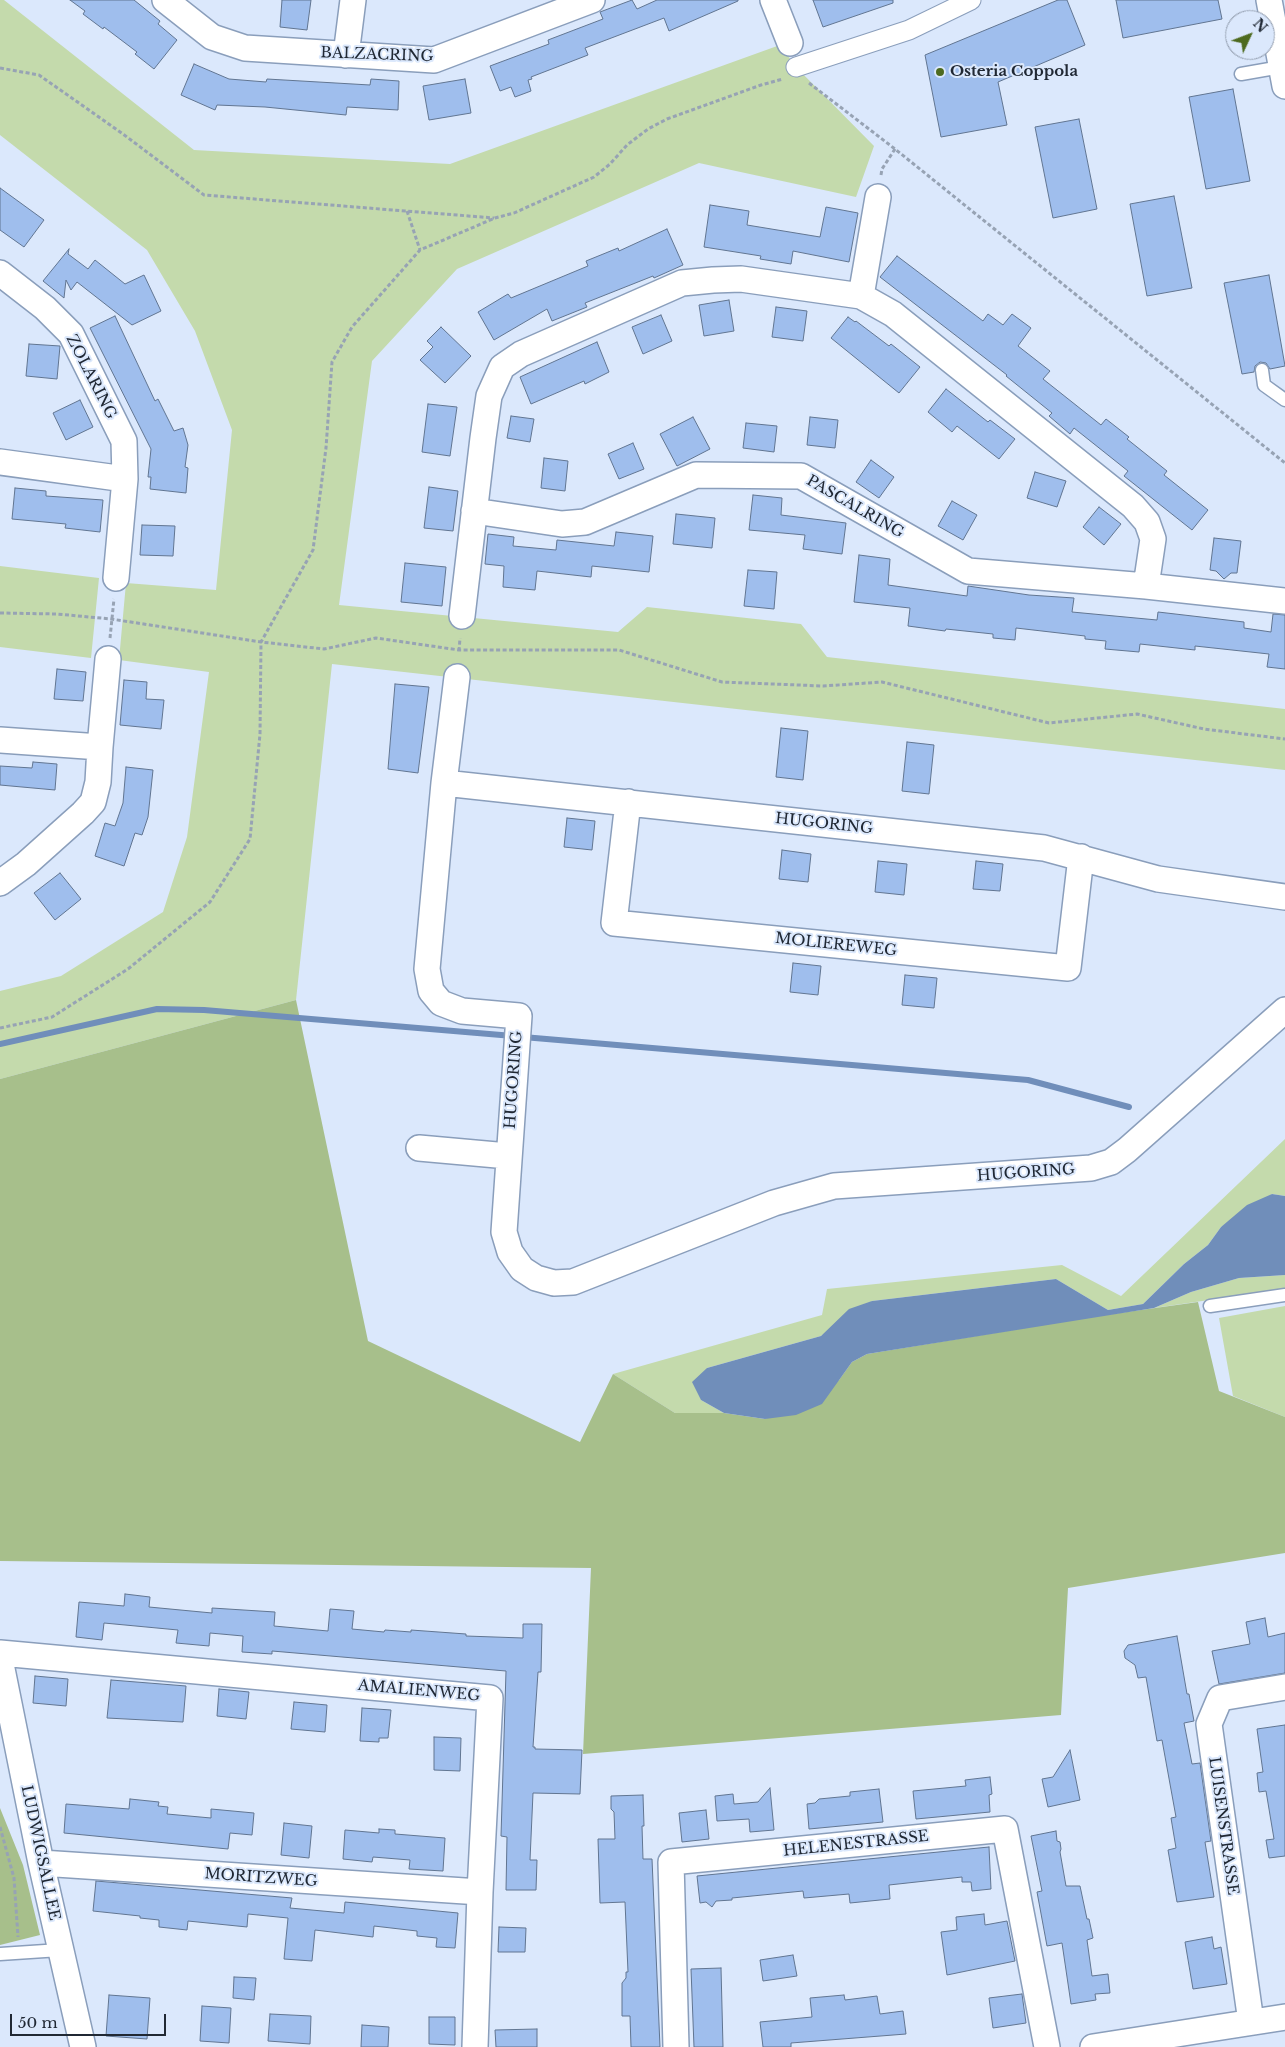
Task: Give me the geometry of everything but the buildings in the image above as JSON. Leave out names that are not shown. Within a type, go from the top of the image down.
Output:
[{"type":"street","name":"BALZACRING","points":[[165,0],[212,37],[245,48],[434,60],[592,0]]},
{"type":"street","points":[[346,55],[353,0]]},
{"type":"street","points":[[773,0],[790,43]]},
{"type":"street","points":[[797,75],[908,30],[971,0]]},
{"type":"street","points":[[1269,0],[1283,76]]},
{"type":"street","points":[[861,296],[878,197]]},
{"type":"street","name":"ZOLARING","points":[[0,273],[45,308],[71,334],[124,441],[125,479],[116,578]]},
{"type":"street","points":[[462,616],[489,396],[502,367],[521,354],[682,283],[713,280],[741,279],[861,296],[893,314],[1133,506],[1147,522],[1153,539],[1146,586]]},
{"type":"street","points":[[0,462],[125,479]]},
{"type":"street","name":"PASCALRING","points":[[474,511],[562,524],[585,522],[696,475],[801,476],[968,571],[1146,586],[1285,601]]},
{"type":"street","points":[[0,883],[26,864],[83,814],[93,802],[98,782],[108,659]]},
{"type":"street","points":[[444,783],[457,677]]},
{"type":"street","points":[[0,740],[100,748]]},
{"type":"street","name":"HUGORING","points":[[1285,896],[1158,879],[1044,848],[444,783],[427,969],[430,991],[441,1003],[462,1011],[518,1016],[504,1232],[510,1252],[522,1269],[536,1278],[554,1283],[573,1282],[774,1203],[834,1186],[1091,1168],[1111,1162],[1285,1010]]},
{"type":"street","name":"MOLIEREWEG","points":[[628,802],[614,923],[1068,968],[1081,857]]},
{"type":"street","points":[[419,1148],[508,1156]]},
{"type":"street","name":"AMALIENWEG","points":[[0,1653],[490,1698],[480,1892],[475,2047]]},
{"type":"street","name":"LUDWIGSALLEE","points":[[0,1659],[41,1863],[83,2047]]},
{"type":"street","name":"LUISENSTRASSE","points":[[1251,2022],[1209,1724],[1220,1698],[1285,1687]]},
{"type":"street","name":"HELENESTRASSE","points":[[676,2047],[670,1862],[1005,1829],[1048,2047]]},
{"type":"street","name":"MORITZWEG","points":[[41,1863],[480,1892]]},
{"type":"street","points":[[1093,2047],[1285,2017]]},
{"type":"lane","points":[[1241,74],[1283,76]]},
{"type":"lane","points":[[1262,370],[1264,385],[1285,400]]},
{"type":"lane","points":[[1210,1306],[1285,1295]]},
{"type":"lane","points":[[0,1954],[60,1950]]},
{"type":"path","points":[[0,68],[39,75],[123,134],[204,196],[495,218]]},
{"type":"path","points":[[0,1028],[52,1017],[128,969],[210,902],[250,839],[260,734],[261,642],[313,550],[326,448],[332,362],[352,327],[420,250],[495,218],[514,213],[594,177],[610,164],[627,145],[654,125],[761,85],[797,75],[895,149],[1285,464]]},
{"type":"path","points":[[878,197],[882,169],[895,149]]},
{"type":"path","points":[[407,211],[420,250]]},
{"type":"path","points":[[108,659],[116,578]]},
{"type":"path","points":[[0,613],[57,614],[111,619],[261,642],[324,649],[376,638],[459,650],[619,650],[722,682],[823,686],[882,682],[1049,723],[1137,714],[1204,729],[1285,739]]},
{"type":"path","points":[[457,677],[462,616]]},
{"type":"path","points":[[0,1827],[14,1878],[19,1952]]},
{"type":"green space","points":[[0,0],[4,0],[194,150],[450,164],[780,45],[796,67],[874,146],[856,197],[699,163],[457,269],[372,361],[339,605],[618,632],[647,607],[801,624],[827,657],[1285,709],[1285,770],[332,664],[296,1000],[0,1079],[0,991],[61,976],[163,912],[187,837],[209,672],[119,660],[126,583],[216,590],[232,430],[195,331],[147,250],[0,135]]},
{"type":"green space","points":[[0,566],[99,578],[91,658],[0,647]]},
{"type":"green space","points":[[296,1000],[368,1341],[580,1442],[613,1374],[675,1413],[724,1413],[765,1419],[839,1380],[852,1362],[867,1354],[1091,1317],[1198,1302],[1219,1391],[1285,1417],[1285,1553],[1068,1588],[1061,1715],[583,1754],[591,1568],[0,1561],[0,1079]]},
{"type":"green space","points":[[1285,1139],[1285,1196],[1272,1194],[1221,1227],[1208,1245],[1184,1264],[1143,1304],[1108,1310],[1056,1279],[872,1301],[821,1336],[707,1368],[701,1400],[724,1413],[675,1413],[613,1374],[822,1315],[827,1289],[1062,1265],[1121,1296]]},
{"type":"green space","points":[[1285,1275],[1285,1289],[1154,1308],[1191,1292],[1239,1278]]},
{"type":"green space","points":[[1285,1306],[1285,1417],[1233,1396],[1219,1318]]},
{"type":"green space","points":[[0,1808],[23,1865],[40,1935],[0,1945]]},
{"type":"water","points":[[1272,1194],[1285,1196],[1285,1275],[1239,1278],[1191,1292],[1154,1308],[867,1354],[852,1362],[822,1404],[796,1415],[765,1419],[724,1413],[701,1400],[692,1382],[707,1368],[821,1336],[849,1309],[872,1301],[1056,1279],[1108,1310],[1143,1304],[1184,1264],[1208,1245],[1221,1227],[1247,1205]]},
{"type":"waterway","points":[[0,1044],[157,1009],[204,1010],[513,1036]]},
{"type":"waterway","points":[[523,1037],[1028,1080],[1129,1107]]},
{"type":"place","name":"Osteria Coppola","points":[[940,72]]}]
